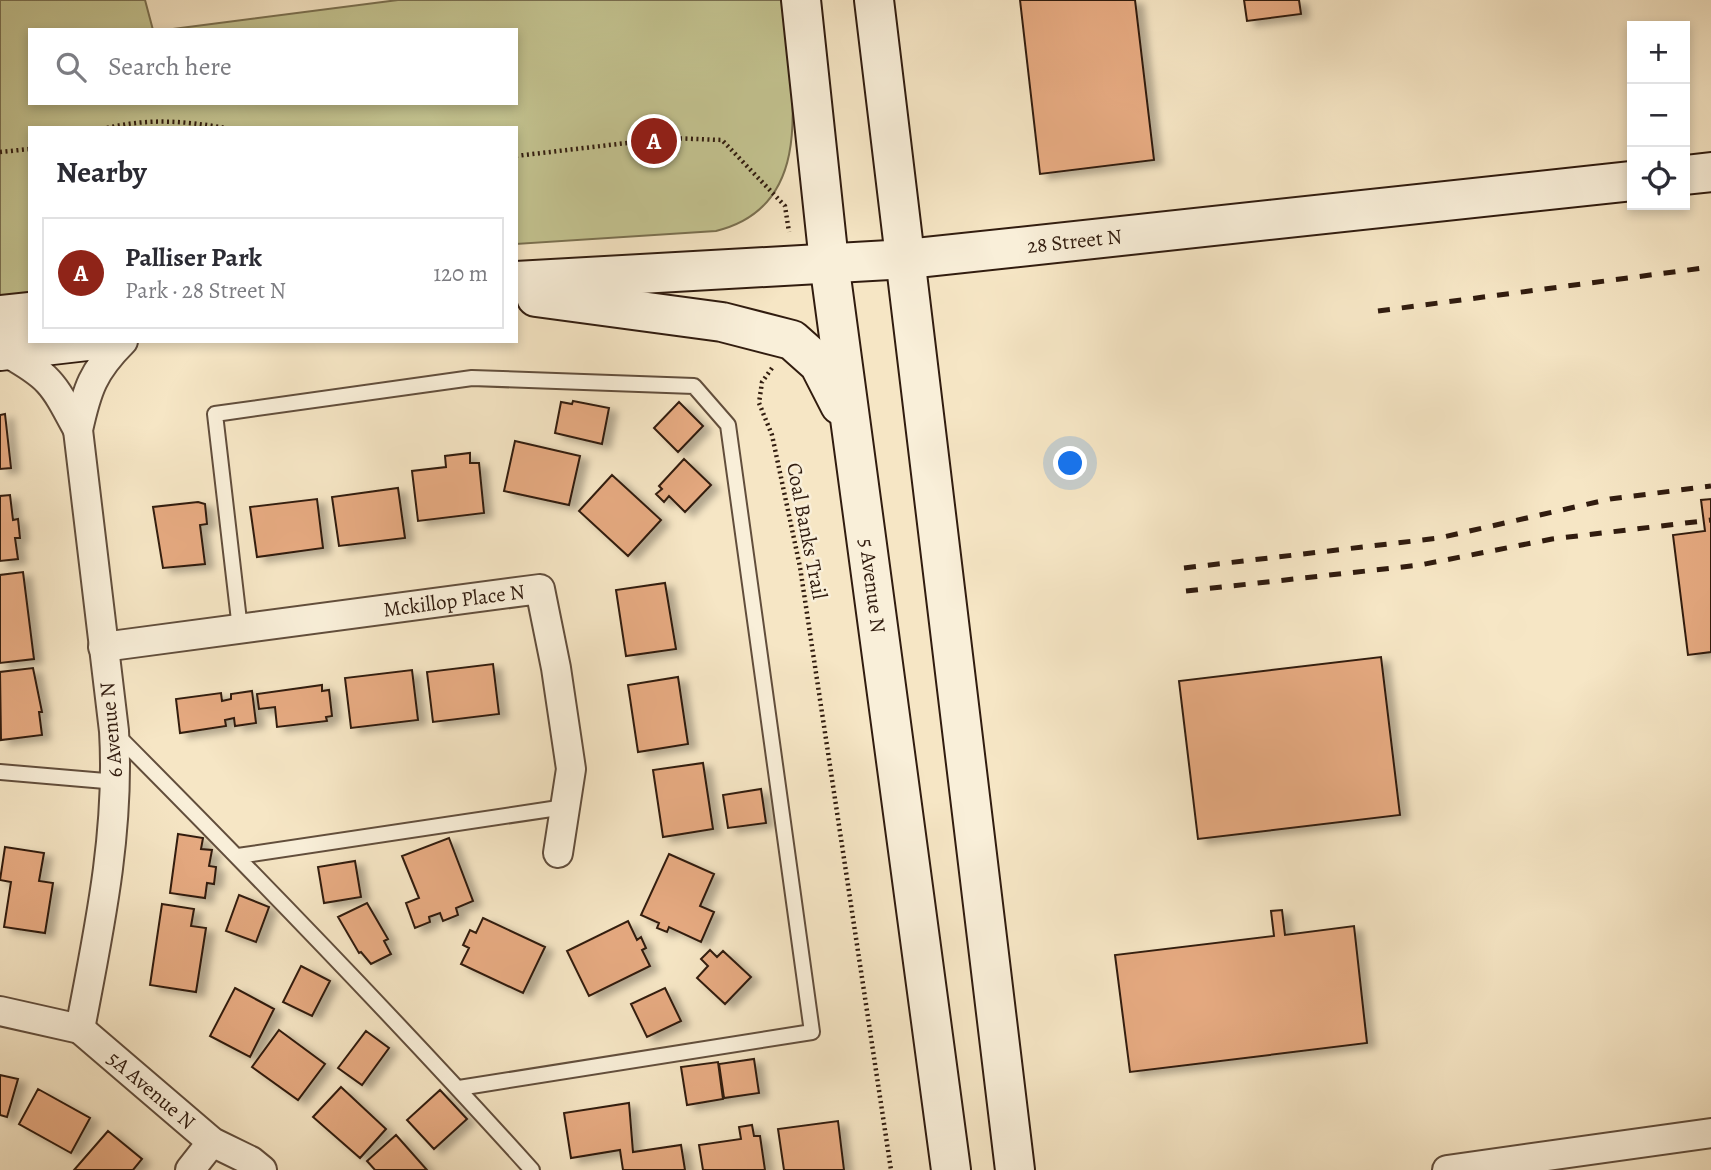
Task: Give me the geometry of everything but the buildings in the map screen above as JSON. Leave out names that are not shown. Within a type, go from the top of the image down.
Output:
[{"type":"main road","name":"5 Avenue N","points":[[801,0],[811,264],[854,439],[951,1170]]},
{"type":"main road","points":[[874,0],[1015,1170]]},
{"type":"main road","points":[[1690,174],[1711,172]]},
{"type":"main road","name":"28 Street N","points":[[518,281],[907,259],[1627,182]]},
{"type":"main road","points":[[518,295],[722,322],[792,341],[818,364],[854,439]]},
{"type":"main road","points":[[1,339],[28,314]]},
{"type":"main road","points":[[1,339],[28,340]]},
{"type":"street","name":"6 Avenue N","points":[[1,339],[41,371],[54,386],[78,429]]},
{"type":"street","name":"6 Avenue N","points":[[80,1029],[106,891],[117,782],[114,732],[78,429],[88,385],[100,364],[121,343]]},
{"type":"street","name":"Mckillop Place N","points":[[103,648],[540,589],[556,668],[571,769],[558,853]]},
{"type":"street","points":[[0,1012],[80,1029]]},
{"type":"street","name":"5A Avenue N","points":[[80,1029],[212,1142],[251,1161],[262,1170]]},
{"type":"street","points":[[1447,1170],[1711,1133]]},
{"type":"street","points":[[190,1170],[212,1142]]},
{"type":"lane","points":[[240,629],[215,414],[472,378],[694,386],[727,425],[812,1032],[458,1088]]},
{"type":"lane","points":[[114,732],[237,856],[458,1088],[532,1170]]},
{"type":"lane","points":[[0,772],[117,782]]},
{"type":"lane","points":[[237,856],[565,807]]},
{"type":"path","points":[[116,126],[138,121],[174,119],[214,126]]},
{"type":"path","points":[[518,156],[669,138],[722,139],[785,206],[811,264]]},
{"type":"path","points":[[0,152],[28,149]]},
{"type":"path","name":"Coal Banks Trail","points":[[792,341],[762,382],[760,403],[772,435],[800,567],[891,1170]]},
{"type":"green space","points":[[0,0],[145,0],[152,28],[28,28],[28,105],[518,105],[518,28],[181,28],[398,0],[782,0],[792,101],[792,136],[786,168],[772,195],[750,217],[716,231],[518,244],[518,126],[28,126],[28,301],[0,304]]},
{"type":"railway","points":[[1378,311],[1711,267]]},
{"type":"railway","points":[[1184,568],[1439,538],[1610,499],[1711,486]]},
{"type":"railway","points":[[1186,591],[1420,565],[1552,539],[1711,520]]},
{"type":"place","name":"Palliser Park","points":[[654,141]]}]
